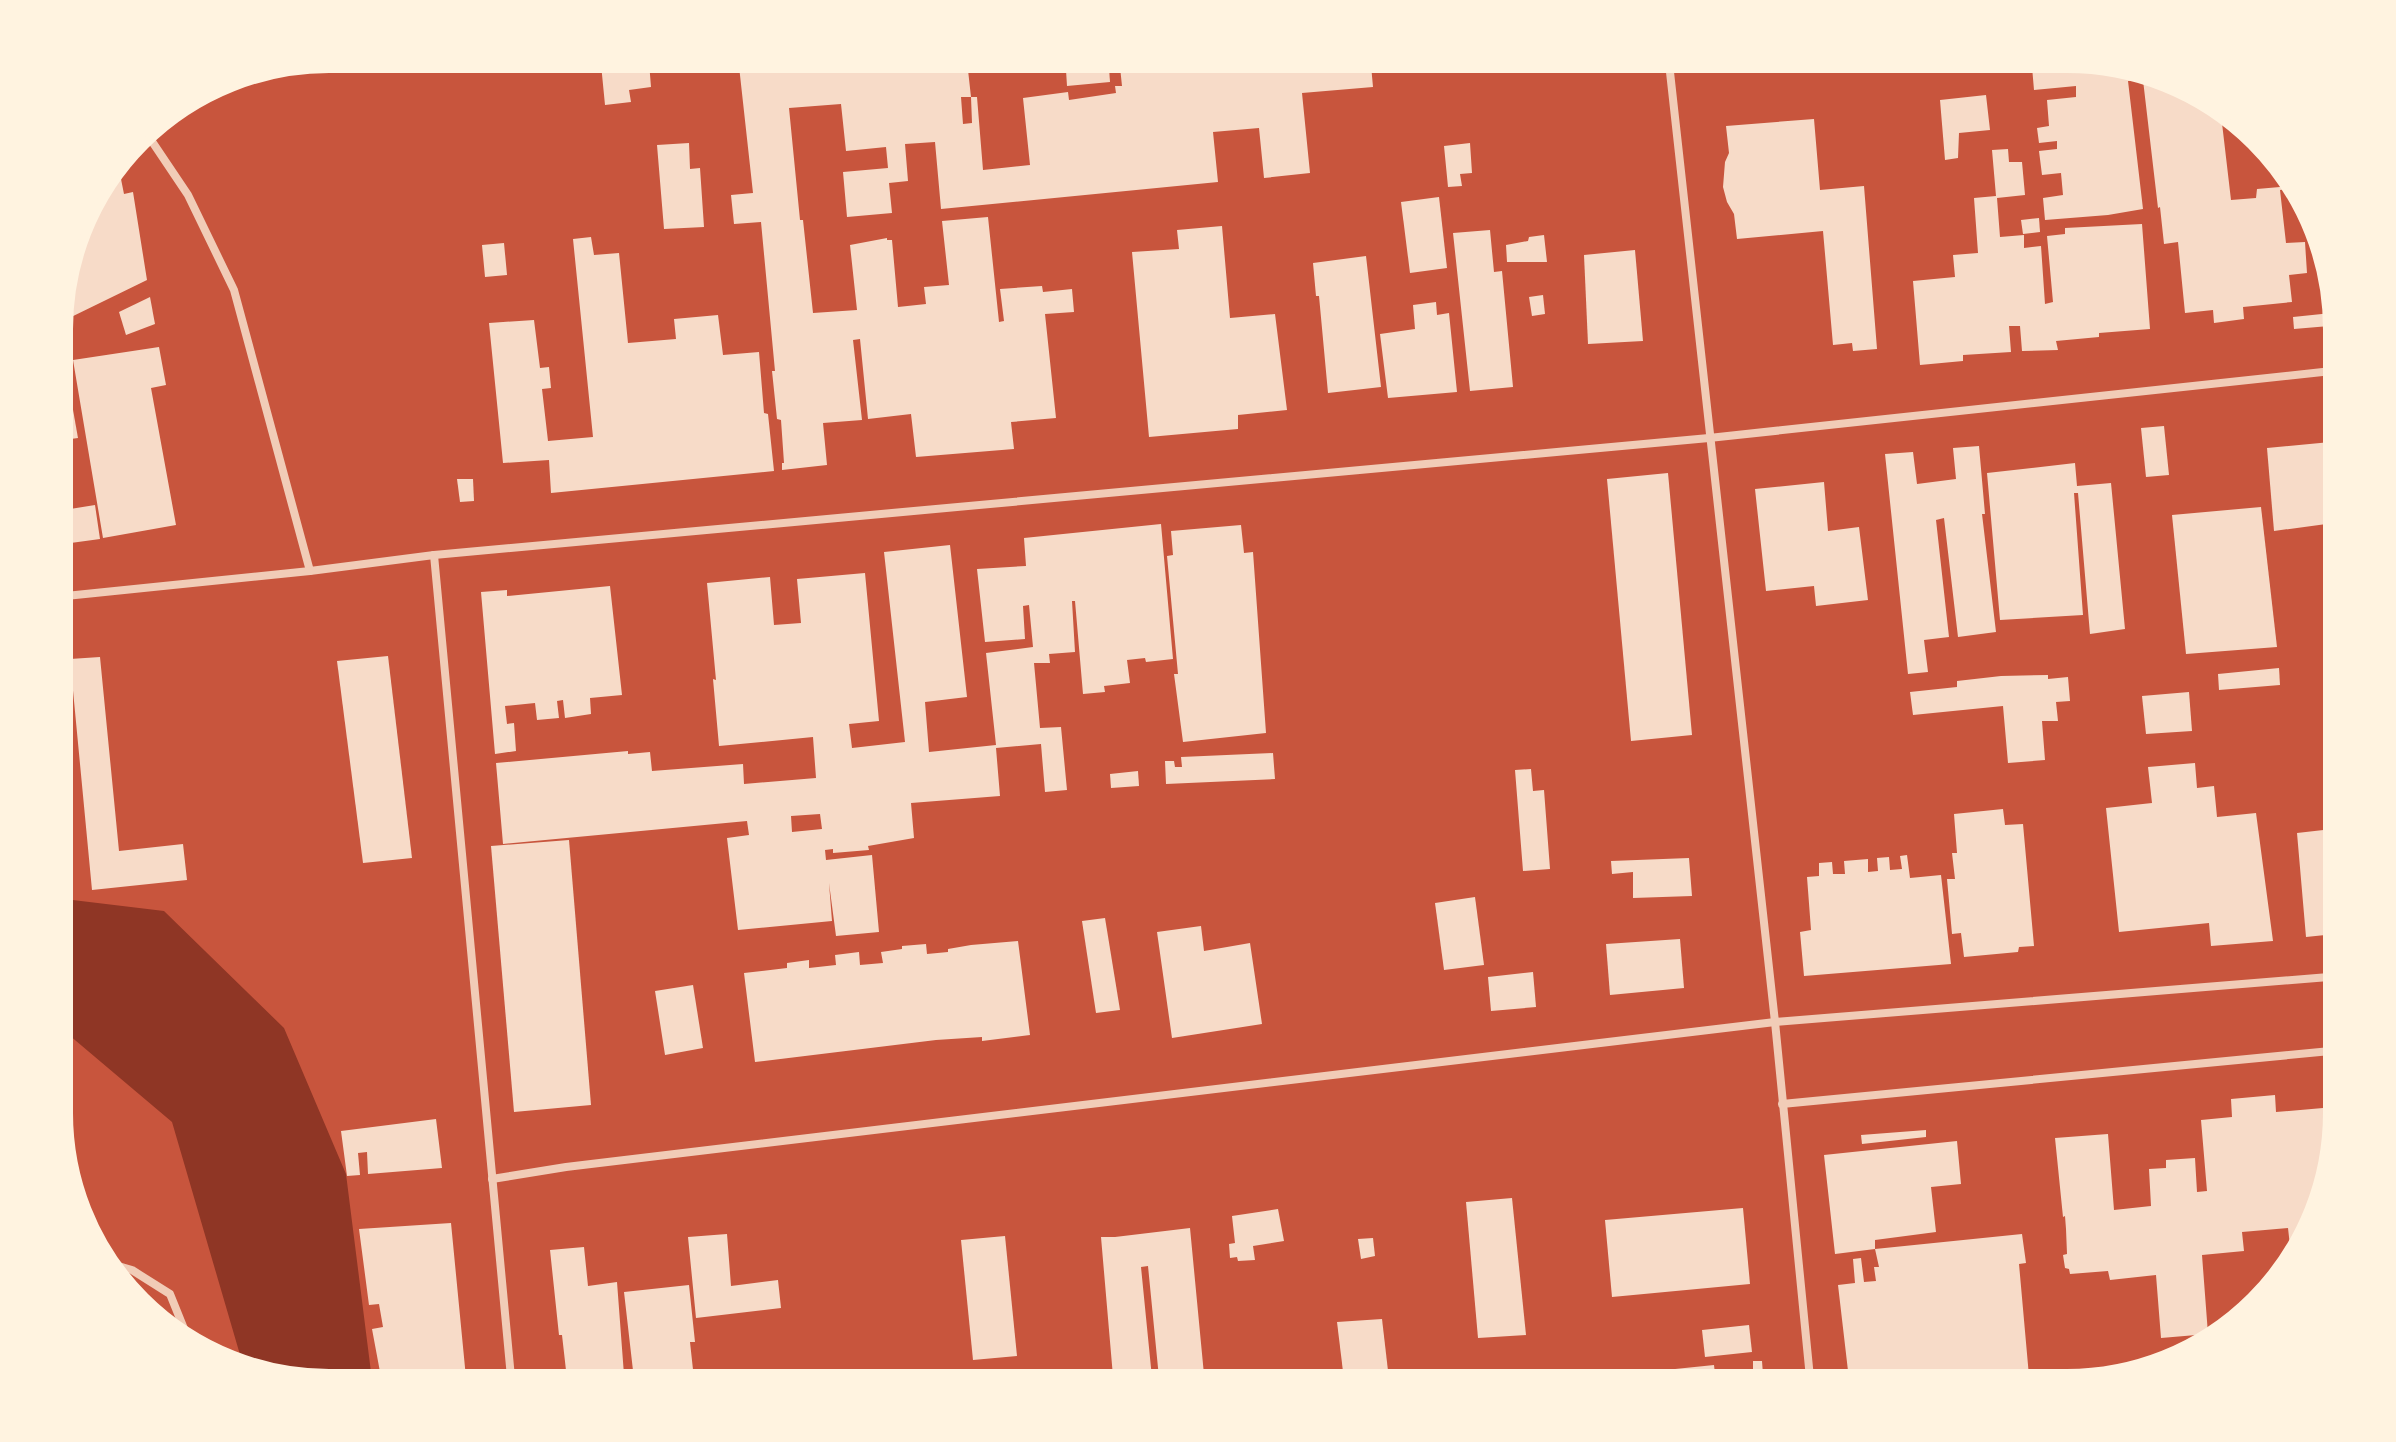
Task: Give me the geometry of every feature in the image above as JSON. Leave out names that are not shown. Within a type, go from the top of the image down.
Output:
[{"type":"street","points":[[1670,68],[1775,1022],[1809,1373]]},
{"type":"street","points":[[151,139],[188,195],[234,290],[310,571]]},
{"type":"street","points":[[68,596],[434,555],[1709,438],[2327,372]]},
{"type":"street","points":[[434,555],[511,1374]]},
{"type":"street","points":[[492,1179],[566,1167],[1775,1022],[2327,977]]},
{"type":"street","points":[[1782,1104],[2327,1051]]},
{"type":"street","points":[[118,1266],[132,1270],[170,1294],[184,1329]]},
{"type":"shaded area","points":[[68,899],[164,911],[284,1028],[346,1174],[371,1374],[295,1372],[241,1358],[172,1122],[68,1034]]},
{"type":"building","points":[[1371,68],[1373,87],[1302,93],[1310,173],[1264,178],[1259,128],[1213,132],[1218,182],[941,209],[935,142],[905,144],[908,181],[889,183],[892,213],[847,217],[843,172],[888,168],[886,147],[846,151],[841,104],[789,108],[813,313],[857,310],[850,245],[887,238],[892,240],[898,307],[926,304],[924,287],[949,285],[942,221],[988,217],[999,322],[1004,321],[1000,289],[1042,286],[1043,292],[1072,289],[1074,312],[1045,314],[1056,418],[1011,422],[1014,449],[916,457],[911,414],[868,419],[860,339],[853,340],[862,420],[823,423],[827,465],[782,470],[781,420],[777,419],[772,371],[775,371],[761,222],[734,224],[731,195],[753,193],[739,69],[975,69],[968,70],[971,97],[977,97],[983,170],[1030,165],[1023,98],[1068,92],[1069,100],[1116,93],[1115,86],[1122,86],[1120,69]],"holes":[[[961,97],[971,97],[972,123],[963,124]]]},
{"type":"building","points":[[2032,68],[2101,70],[2143,80],[2128,81],[2143,209],[2045,220],[2043,198],[2063,195],[2061,173],[2042,175],[2039,151],[2057,149],[2057,141],[2039,143],[2037,128],[2049,126],[2047,100],[2076,97],[2076,86],[2034,90]]},
{"type":"building","points":[[601,69],[650,69],[651,87],[629,90],[631,102],[605,105]]},
{"type":"building","points":[[1066,69],[1109,69],[1110,82],[1067,86]]},
{"type":"building","points":[[2143,80],[2167,88],[2222,119],[2231,200],[2256,198],[2257,189],[2280,187],[2279,177],[2286,189],[2280,190],[2286,243],[2305,242],[2307,273],[2289,275],[2292,302],[2243,307],[2244,319],[2214,323],[2213,310],[2185,313],[2178,242],[2164,244]]},
{"type":"building","points":[[1986,95],[1990,130],[1959,133],[1958,158],[1945,160],[1940,100]]},
{"type":"building","points":[[1814,119],[1820,190],[1864,186],[1877,349],[1853,351],[1852,343],[1833,345],[1823,231],[1737,239],[1734,214],[1723,187],[1729,153],[1726,126]]},
{"type":"building","points":[[689,143],[690,169],[700,168],[704,227],[664,229],[657,145]]},
{"type":"building","points":[[1470,143],[1472,173],[1460,174],[1462,186],[1448,187],[1444,146]]},
{"type":"building","points":[[2008,149],[2009,162],[2022,162],[2025,195],[1997,198],[2000,237],[2024,235],[2024,248],[2041,246],[2045,304],[2053,302],[2047,236],[2065,234],[2065,228],[2142,224],[2150,329],[2099,333],[2099,337],[2056,341],[2058,350],[2022,351],[2020,326],[2009,326],[2011,352],[1963,355],[1963,361],[1920,365],[1913,281],[1955,277],[1953,255],[1978,253],[1974,198],[1996,196],[1992,150]]},
{"type":"building","points":[[121,179],[124,194],[133,192],[147,280],[69,318],[70,295],[82,245],[113,183]]},
{"type":"building","points":[[1439,197],[1447,268],[1410,273],[1401,202]]},
{"type":"building","points":[[2039,218],[2040,232],[2023,234],[2021,220]]},
{"type":"building","points":[[1222,226],[1230,318],[1275,314],[1287,410],[1238,415],[1238,429],[1149,437],[1132,252],[1179,249],[1177,230]]},
{"type":"building","points":[[1490,230],[1494,272],[1502,271],[1513,387],[1470,391],[1453,233]]},
{"type":"building","points":[[1544,235],[1547,262],[1507,262],[1506,245]]},
{"type":"building","points":[[591,237],[594,255],[619,253],[628,343],[676,339],[674,319],[718,315],[723,355],[759,352],[764,413],[768,414],[774,471],[551,493],[549,460],[503,463],[489,323],[534,320],[540,368],[549,367],[551,388],[542,389],[548,441],[593,437],[573,239]]},
{"type":"building","points":[[504,243],[507,275],[485,277],[482,245]]},
{"type":"building","points":[[1635,250],[1643,341],[1588,344],[1584,255]]},
{"type":"building","points":[[1366,256],[1381,387],[1328,393],[1313,263]]},
{"type":"building","points":[[1543,295],[1545,314],[1532,316],[1529,297]]},
{"type":"building","points":[[150,297],[155,324],[126,335],[119,312]]},
{"type":"building","points":[[1436,302],[1437,315],[1449,313],[1457,392],[1388,398],[1380,334],[1415,329],[1413,305]]},
{"type":"building","points":[[2327,313],[2327,326],[2294,329],[2293,317]]},
{"type":"building","points":[[159,347],[166,385],[151,388],[176,525],[103,538],[73,360]]},
{"type":"building","points":[[68,382],[78,438],[68,439]]},
{"type":"building","points":[[2164,426],[2169,475],[2146,477],[2141,428]]},
{"type":"building","points":[[2327,442],[2327,524],[2274,531],[2267,448]]},
{"type":"building","points":[[1979,446],[1985,514],[1982,514],[1996,632],[1958,637],[1944,518],[1936,520],[1949,637],[1924,640],[1928,672],[1908,674],[1885,454],[1913,452],[1917,484],[1956,479],[1953,448]]},
{"type":"building","points":[[2075,463],[2077,486],[2111,483],[2125,629],[2090,634],[2078,493],[2074,493],[2083,615],[2000,620],[1987,473]]},
{"type":"building","points":[[1668,473],[1692,735],[1631,741],[1607,479]]},
{"type":"building","points":[[457,479],[473,479],[474,501],[460,502]]},
{"type":"building","points":[[1824,482],[1828,531],[1859,527],[1868,600],[1816,606],[1814,586],[1766,591],[1755,489]]},
{"type":"building","points":[[95,505],[100,539],[68,543],[68,509]]},
{"type":"building","points":[[2261,507],[2277,647],[2186,654],[2172,515]]},
{"type":"building","points":[[1161,524],[1173,659],[1146,662],[1145,658],[1127,660],[1130,683],[1104,686],[1105,692],[1083,694],[1075,601],[1072,601],[1075,652],[1049,654],[1050,663],[1034,663],[1040,728],[1061,727],[1067,790],[1045,792],[1041,744],[996,748],[1000,796],[911,803],[914,838],[868,846],[869,850],[833,853],[833,849],[825,850],[826,860],[872,855],[879,932],[836,936],[829,883],[832,921],[738,930],[727,838],[749,835],[747,821],[503,844],[496,763],[628,751],[628,754],[650,752],[652,771],[743,764],[744,784],[816,778],[813,737],[719,746],[707,583],[770,577],[774,625],[801,623],[797,579],[865,573],[879,721],[849,724],[852,748],[905,742],[884,552],[950,545],[967,697],[925,702],[929,752],[996,745],[986,653],[1033,647],[1029,605],[1023,606],[1025,639],[985,642],[977,569],[1026,566],[1024,538]],"holes":[[[820,814],[822,829],[792,832],[791,816]]]},
{"type":"building","points":[[1241,525],[1244,553],[1253,552],[1266,733],[1183,742],[1174,674],[1178,674],[1167,556],[1173,555],[1171,531]]},
{"type":"building","points":[[610,586],[622,695],[590,698],[591,714],[565,718],[563,700],[557,701],[559,718],[537,720],[535,703],[505,706],[507,724],[514,723],[516,751],[495,754],[481,592],[507,590],[507,596]]},
{"type":"building","points":[[388,656],[412,858],[363,863],[337,661]]},
{"type":"building","points":[[100,657],[119,851],[183,844],[187,880],[92,890],[70,659]]},
{"type":"building","points":[[2279,668],[2280,685],[2219,690],[2218,674]]},
{"type":"building","points":[[2048,675],[2048,679],[2068,677],[2070,701],[2056,702],[2058,721],[2042,721],[2045,760],[2008,763],[2003,706],[1913,715],[1910,692],[1957,687],[1957,681]]},
{"type":"building","points":[[2189,692],[2192,731],[2146,734],[2142,696]]},
{"type":"building","points":[[1273,753],[1275,779],[1166,784],[1165,761],[1174,761],[1175,767],[1182,767],[1181,757]]},
{"type":"building","points":[[2195,763],[2197,788],[2214,786],[2217,817],[2256,813],[2273,941],[2211,946],[2209,923],[2119,932],[2106,808],[2152,803],[2148,767]]},
{"type":"building","points":[[1531,769],[1533,791],[1544,790],[1550,869],[1523,871],[1515,770]]},
{"type":"building","points":[[1138,771],[1139,786],[1111,788],[1110,774]]},
{"type":"building","points":[[2003,809],[2005,825],[2023,824],[2034,946],[2019,947],[2018,952],[1964,957],[1961,933],[1952,934],[1947,879],[1955,879],[1952,853],[1957,853],[1954,814]]},
{"type":"building","points":[[2327,830],[2327,935],[2306,937],[2297,833]]},
{"type":"building","points":[[569,840],[591,1105],[514,1112],[491,846]]},
{"type":"building","points":[[1907,855],[1910,878],[1941,875],[1951,964],[1804,976],[1800,932],[1811,930],[1807,877],[1819,876],[1819,863],[1832,862],[1833,874],[1845,874],[1844,861],[1868,859],[1868,872],[1878,871],[1877,858],[1889,857],[1890,870],[1902,869],[1900,856]]},
{"type":"building","points":[[1689,858],[1692,896],[1633,898],[1633,872],[1612,874],[1611,861]]},
{"type":"building","points":[[1475,897],[1484,965],[1444,970],[1435,903]]},
{"type":"building","points":[[1105,918],[1120,1010],[1096,1013],[1082,921]]},
{"type":"building","points":[[1201,926],[1204,951],[1250,943],[1262,1024],[1172,1038],[1157,932]]},
{"type":"building","points":[[1680,939],[1684,988],[1610,995],[1606,944]]},
{"type":"building","points":[[1018,941],[1030,1035],[982,1041],[982,1037],[936,1040],[755,1062],[744,973],[787,968],[787,963],[809,960],[809,968],[836,965],[835,955],[859,952],[860,965],[883,963],[881,952],[902,949],[902,946],[926,944],[927,954],[971,945]]},
{"type":"building","points":[[1533,972],[1536,1007],[1491,1011],[1488,977]]},
{"type":"building","points":[[693,985],[703,1048],[665,1055],[655,991]]},
{"type":"building","points":[[2275,1095],[2276,1112],[2323,1108],[2326,1139],[2314,1197],[2290,1247],[2288,1228],[2242,1232],[2244,1251],[2202,1255],[2208,1332],[2161,1338],[2156,1275],[2110,1280],[2108,1271],[2070,1274],[2069,1269],[2065,1268],[2065,1216],[2055,1138],[2108,1134],[2114,1210],[2151,1206],[2149,1169],[2166,1168],[2166,1160],[2195,1158],[2197,1192],[2207,1191],[2201,1120],[2232,1117],[2231,1099]]},
{"type":"building","points":[[436,1119],[442,1168],[368,1174],[367,1152],[358,1153],[360,1175],[347,1176],[341,1131]]},
{"type":"building","points":[[1926,1130],[1926,1137],[1862,1144],[1861,1135]]},
{"type":"building","points":[[1957,1141],[1961,1184],[1931,1187],[1936,1232],[1875,1240],[1875,1249],[1835,1254],[1824,1155]]},
{"type":"building","points":[[1512,1198],[1526,1335],[1478,1338],[1466,1202]]},
{"type":"building","points":[[1743,1208],[1750,1284],[1612,1297],[1605,1220]]},
{"type":"building","points":[[1278,1209],[1284,1241],[1253,1246],[1255,1260],[1230,1258],[1229,1244],[1235,1243],[1232,1216]]},
{"type":"building","points":[[451,1223],[466,1374],[380,1374],[372,1329],[383,1327],[379,1304],[369,1305],[359,1229]]},
{"type":"building","points":[[1190,1228],[1204,1374],[1159,1374],[1148,1266],[1141,1267],[1152,1374],[1113,1374],[1101,1237]]},
{"type":"building","points":[[727,1234],[731,1286],[778,1280],[781,1308],[696,1318],[688,1237]]},
{"type":"building","points":[[2022,1234],[2026,1263],[2019,1264],[2029,1373],[1848,1373],[1838,1285],[1855,1283],[1853,1259],[1861,1258],[1864,1282],[1876,1281],[1874,1267],[1879,1267],[1875,1249]]},
{"type":"building","points":[[1005,1236],[1017,1356],[973,1360],[961,1240]]},
{"type":"building","points":[[1373,1238],[1375,1256],[1361,1259],[1358,1239]]},
{"type":"building","points":[[584,1247],[588,1286],[617,1282],[624,1374],[566,1374],[550,1250]]},
{"type":"building","points":[[689,1285],[695,1342],[690,1342],[693,1374],[633,1374],[624,1292]]},
{"type":"building","points":[[1382,1319],[1388,1373],[1343,1373],[1337,1322]]},
{"type":"building","points":[[1749,1325],[1752,1352],[1705,1357],[1702,1330]]},
{"type":"building","points":[[1753,1361],[1762,1361],[1763,1373],[1723,1373],[1753,1370]]},
{"type":"building","points":[[1714,1365],[1715,1373],[1646,1373],[1646,1372]]},
{"type":"building","points":[[2116,1368],[2116,1369],[2084,1373],[2074,1372]]}]
